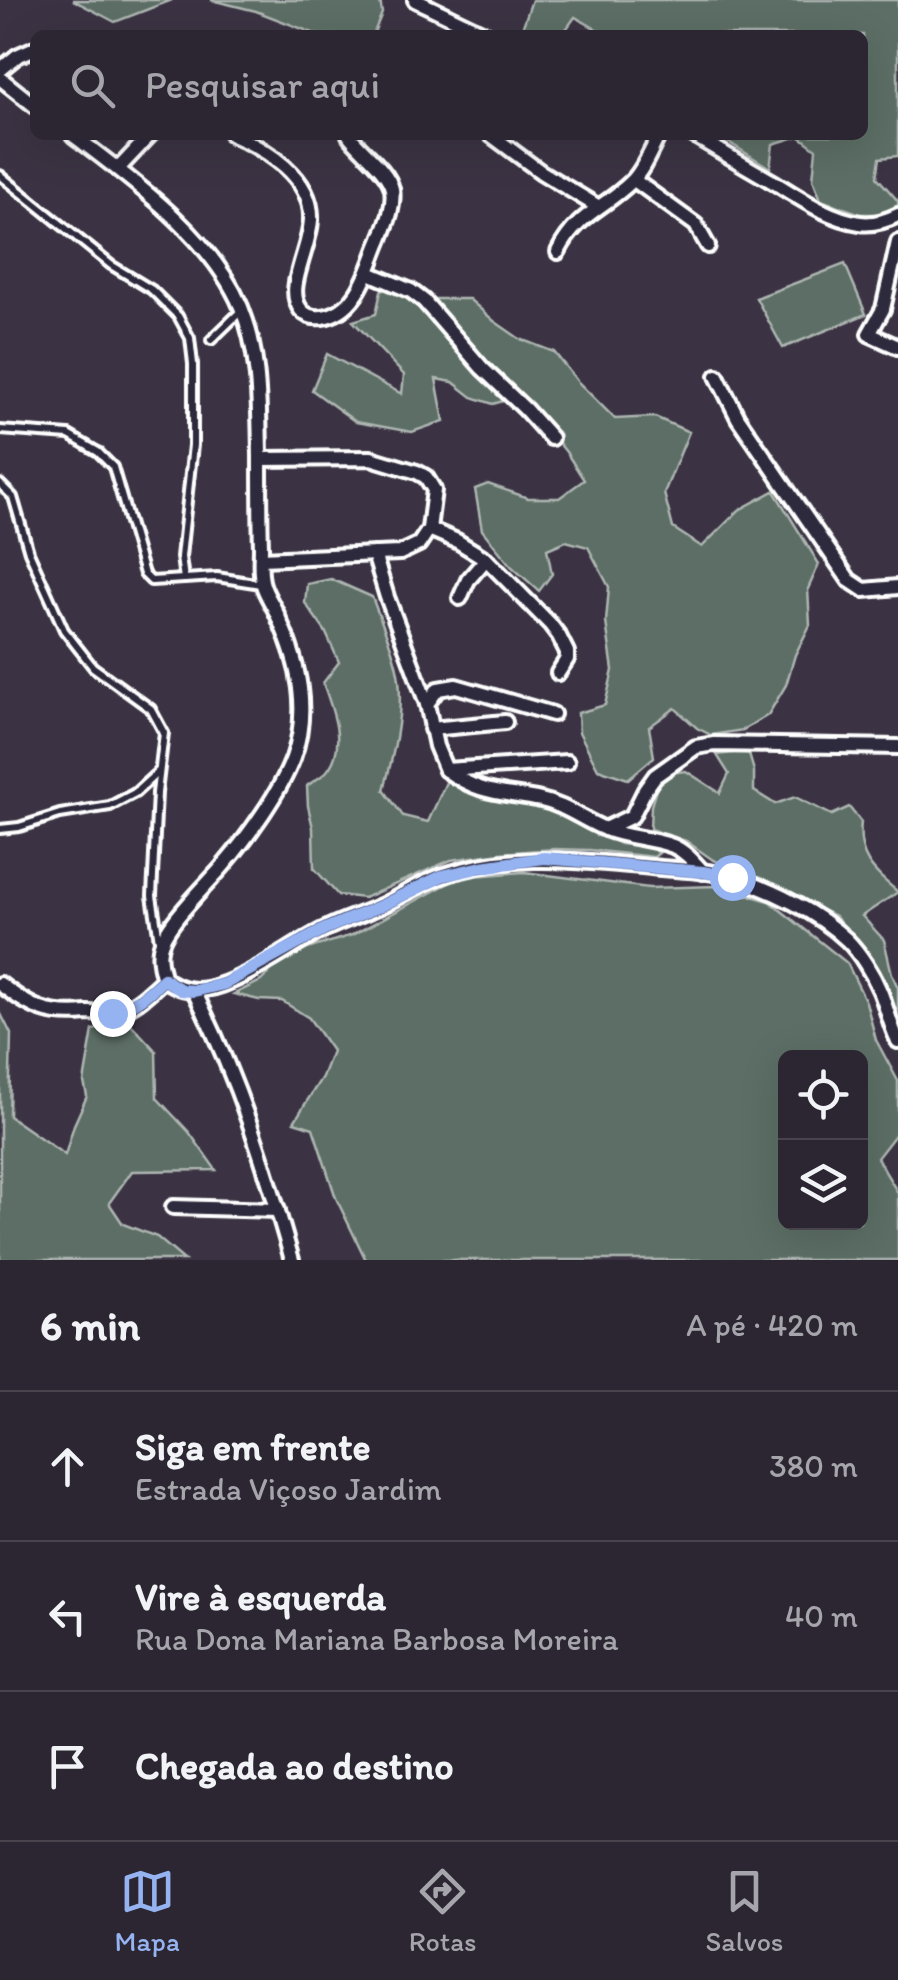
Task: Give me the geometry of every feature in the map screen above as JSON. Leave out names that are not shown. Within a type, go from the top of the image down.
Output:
[{"type":"street","points":[[415,0],[478,30]]},
{"type":"street","points":[[0,70],[30,50]]},
{"type":"street","points":[[0,78],[30,102]]},
{"type":"street","points":[[80,140],[198,241],[216,263],[242,310],[258,381],[262,584],[279,618],[298,674],[303,709],[301,731],[283,780],[226,863],[177,919],[160,946],[164,979],[181,990],[224,984],[325,929],[442,876],[544,858],[703,872],[732,877],[772,893],[810,913],[849,942],[881,992],[898,1041]]},
{"type":"street","points":[[118,169],[145,140]]},
{"type":"street","points":[[246,140],[283,165],[308,202],[311,217],[295,296],[301,310],[315,318],[333,315],[356,294],[369,273],[388,220],[392,188],[379,166],[353,140]]},
{"type":"street","points":[[498,140],[597,206]]},
{"type":"street","points":[[558,252],[566,236],[597,206],[634,180],[656,140]]},
{"type":"street","points":[[701,140],[838,217],[872,224],[898,215]]},
{"type":"street","points":[[634,180],[696,225],[708,246]]},
{"type":"street","points":[[898,242],[883,309],[869,334],[898,347]]},
{"type":"street","points":[[369,273],[411,291],[424,301],[482,368],[551,438]]},
{"type":"street","points":[[718,376],[738,418],[849,580],[864,590],[898,587]]},
{"type":"street","points":[[260,459],[371,458],[417,472],[431,482],[434,490],[429,529],[412,549],[400,553],[261,559]]},
{"type":"street","points":[[429,529],[457,540],[486,559],[559,636],[567,659],[558,673]]},
{"type":"street","points":[[374,554],[428,704],[431,728],[446,770],[484,791],[543,800],[605,828],[674,846],[703,872]]},
{"type":"street","points":[[460,598],[468,580],[486,559]]},
{"type":"street","points":[[428,704],[438,689],[456,686],[553,714]]},
{"type":"street","points":[[431,728],[504,722]]},
{"type":"street","points":[[605,828],[632,816],[650,782],[696,747],[898,747]]},
{"type":"street","points":[[446,770],[567,762]]},
{"type":"street","points":[[0,984],[41,1011],[70,1016],[128,1008],[164,979]]},
{"type":"street","points":[[194,991],[242,1101],[292,1260]]},
{"type":"street","points":[[172,1207],[278,1210]]},
{"type":"lane","points":[[0,175],[111,266],[152,290],[178,316],[190,338],[193,444],[181,557],[184,579]]},
{"type":"lane","points":[[211,340],[242,310]]},
{"type":"lane","points":[[0,430],[69,435],[98,452],[113,467],[144,574],[151,581],[217,577],[262,584]]},
{"type":"lane","points":[[0,484],[13,498],[30,552],[64,630],[93,668],[151,709],[164,733],[152,896],[160,946]]},
{"type":"lane","points":[[0,829],[110,806],[135,793],[159,772]]},
{"type":"green space","points":[[73,0],[172,0],[115,22]]},
{"type":"green space","points":[[211,0],[380,0],[382,13],[375,30],[305,30],[256,11]]},
{"type":"green space","points":[[532,0],[898,0],[898,156],[880,158],[877,177],[898,205],[889,214],[861,214],[821,200],[813,179],[816,149],[804,140],[868,140],[868,30],[598,30],[575,17],[566,30],[522,29]]},
{"type":"green space","points":[[725,140],[786,140],[773,144],[770,168]]},
{"type":"green space","points":[[845,264],[866,314],[783,348],[756,298]]},
{"type":"green space","points":[[392,286],[422,299],[469,299],[520,339],[554,352],[615,419],[655,417],[689,432],[664,493],[673,528],[702,547],[739,510],[774,491],[819,564],[808,589],[810,625],[786,685],[768,715],[743,730],[711,735],[675,708],[649,727],[654,757],[628,779],[598,769],[579,732],[578,713],[605,705],[613,670],[606,622],[609,587],[588,547],[566,541],[547,549],[552,574],[539,591],[511,566],[482,530],[475,489],[488,484],[528,498],[559,498],[584,480],[566,452],[521,396],[493,404],[472,397],[453,382],[436,379],[444,421],[412,432],[356,422],[312,390],[327,354],[402,394],[404,375],[353,321],[376,314],[381,291]]},
{"type":"green space","points":[[331,579],[372,597],[395,660],[400,708],[384,790],[403,816],[428,822],[447,780],[465,792],[545,807],[620,844],[651,847],[659,853],[654,857],[554,849],[500,853],[451,860],[364,898],[338,895],[314,868],[307,786],[327,771],[337,750],[336,727],[323,683],[339,662],[325,631],[305,603],[307,584]]},
{"type":"green space","points":[[748,751],[754,791],[775,804],[795,797],[832,815],[849,807],[861,822],[864,854],[898,892],[862,916],[884,940],[898,988],[898,1017],[868,952],[835,916],[713,860],[686,841],[650,829],[651,806],[661,774],[686,771],[720,793],[729,774],[717,755]]},
{"type":"green space","points":[[524,872],[649,888],[717,886],[769,901],[847,963],[866,1002],[876,1040],[898,1081],[898,1131],[877,1158],[898,1193],[898,1260],[366,1260],[336,1198],[313,1128],[294,1122],[322,1077],[332,1051],[309,1018],[282,1001],[234,994],[261,981],[285,956],[352,935],[460,877]]},
{"type":"green space","points":[[0,1012],[11,1034],[9,1116],[65,1155],[87,1096],[84,1082],[93,1030],[128,1021],[156,1051],[157,1098],[189,1132],[216,1170],[132,1171],[109,1203],[123,1224],[157,1237],[184,1260],[0,1260]]},
{"type":"route","points":[[112,1013],[128,1008],[164,979],[181,990],[224,984],[325,929],[406,892],[442,876],[482,867],[544,858],[732,877]]}]
